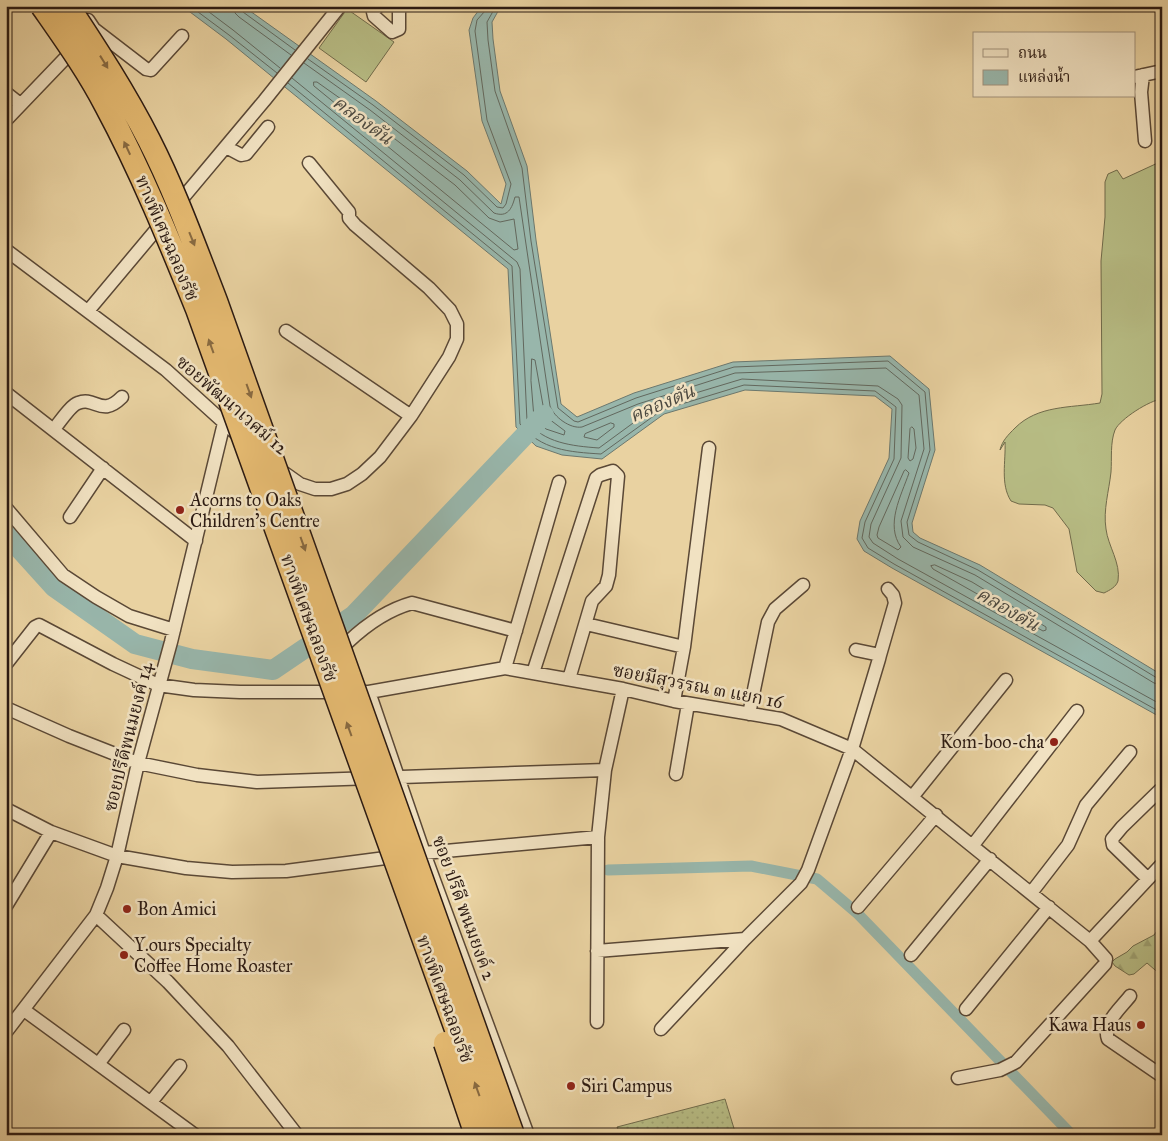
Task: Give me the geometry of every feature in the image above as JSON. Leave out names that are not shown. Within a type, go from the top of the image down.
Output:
[{"type":"highway","name":"ทางพิเศษฉลองรัช","points":[[42,6],[80,61],[106,106],[170,243],[197,309],[494,1135]]},
{"type":"highway","name":"ทางพิเศษฉลองรัช","points":[[68,6],[117,83],[149,141],[216,301],[513,1135]]},
{"type":"highway","points":[[366,775],[402,920],[476,1135]]},
{"type":"street","points":[[78,6],[94,29],[146,70],[151,70],[182,36]]},
{"type":"street","points":[[88,311],[226,147],[340,6]]},
{"type":"street","points":[[378,6],[373,12],[374,16],[392,32],[399,30],[399,6]]},
{"type":"street","points":[[6,120],[94,29]]},
{"type":"street","points":[[1145,141],[1138,76],[1162,71]]},
{"type":"street","points":[[6,93],[20,104]]},
{"type":"street","points":[[226,147],[241,156],[246,154],[268,127]]},
{"type":"street","name":"ซอยพัฒนาเวศม์ 12","points":[[6,250],[166,370],[258,455],[300,484],[315,489],[331,489],[347,484],[362,474],[380,457],[411,416],[449,357],[457,339],[457,324],[450,310],[429,288],[355,225],[350,218],[349,212],[309,163]]},
{"type":"street","points":[[286,331],[411,416]]},
{"type":"street","points":[[6,393],[196,541]]},
{"type":"street","points":[[54,429],[76,403],[81,402],[105,407],[114,404],[122,397]]},
{"type":"street","name":"ซอยปรีดีพนมยงค์ 14","points":[[6,1032],[96,915],[107,888],[118,856],[138,763],[172,636],[224,424]]},
{"type":"street","points":[[674,702],[684,647],[709,448]]},
{"type":"street","points":[[70,517],[103,468]]},
{"type":"street","points":[[533,673],[596,478],[613,471],[618,476],[609,575],[606,586],[592,601],[570,679]]},
{"type":"street","points":[[505,668],[559,482]]},
{"type":"street","points":[[6,508],[63,575],[129,616],[172,636]]},
{"type":"street","points":[[749,714],[768,622],[775,609],[803,585]]},
{"type":"street","points":[[661,1030],[745,939],[801,883],[808,870],[852,749],[895,603],[893,595],[888,589]]},
{"type":"street","points":[[348,642],[364,626],[399,606],[412,603],[516,631]]},
{"type":"street","points":[[586,624],[684,647]]},
{"type":"street","name":"ซอยมีสุวรรณ ๓ แยก 16","points":[[6,664],[35,627],[39,625],[113,664],[158,685],[194,690],[370,692],[505,668],[623,689],[674,702],[781,719],[852,749],[913,796],[1090,941],[1105,958],[1105,964],[1016,1062],[1000,1070],[958,1078]]},
{"type":"street","points":[[856,650],[880,655]]},
{"type":"street","points":[[913,796],[1006,680]]},
{"type":"street","points":[[597,1022],[598,837],[605,770],[623,689]]},
{"type":"street","name":"ซอย ปรีดี พนมยงค์ 2","points":[[370,692],[424,852],[528,1135]]},
{"type":"street","points":[[676,774],[688,704]]},
{"type":"street","points":[[6,708],[69,736],[138,763],[197,775],[257,782],[605,770]]},
{"type":"street","points":[[973,845],[1077,711]]},
{"type":"street","points":[[1031,893],[1068,845],[1086,805],[1130,752]]},
{"type":"street","points":[[1148,879],[1114,845],[1112,839],[1160,790]]},
{"type":"street","points":[[6,809],[51,832],[118,856],[186,868],[232,872],[286,871],[424,852],[598,837]]},
{"type":"street","points":[[858,907],[936,815]]},
{"type":"street","points":[[6,906],[51,832]]},
{"type":"street","points":[[910,955],[990,859]]},
{"type":"street","points":[[1090,941],[1162,864]]},
{"type":"street","points":[[966,1009],[1049,908]]},
{"type":"street","points":[[96,915],[168,982],[228,1046],[296,1135]]},
{"type":"street","points":[[597,951],[745,939]]},
{"type":"street","points":[[1130,996],[1108,1025],[1106,1032],[1108,1039],[1162,1076]]},
{"type":"street","points":[[24,1010],[195,1135]]},
{"type":"street","points":[[99,1064],[124,1030]]},
{"type":"street","points":[[151,1102],[180,1066]]},
{"type":"green space","points":[[347,9],[394,42],[366,82],[319,48]]},
{"type":"green space","points":[[1162,161],[1162,399],[1143,406],[1129,416],[1118,426],[1113,435],[1105,522],[1107,535],[1118,568],[1118,581],[1116,585],[1104,593],[1096,591],[1077,572],[1069,529],[1053,508],[1045,505],[1019,504],[1011,501],[1006,487],[1004,472],[1005,442],[1000,450],[1004,441],[1012,431],[1034,415],[1055,409],[1100,403],[1102,394],[1101,261],[1105,217],[1105,182],[1108,174],[1117,170],[1123,179]]},
{"type":"green space","points":[[1162,924],[1162,976],[1147,963],[1134,974],[1129,975],[1115,966],[1112,962],[1115,959],[1133,946],[1154,935]]},
{"type":"green space","points":[[725,1099],[736,1135],[620,1135],[617,1127]]},
{"type":"water","name":"คลองตัน","points":[[182,6],[243,6],[376,101],[467,171],[501,204],[506,184],[482,121],[469,30],[473,18],[482,6],[501,6],[492,22],[500,91],[527,166],[536,240],[561,404],[577,417],[634,393],[733,362],[890,356],[929,389],[935,450],[912,523],[913,532],[920,538],[980,565],[1162,675],[1162,718],[864,551],[857,539],[860,521],[889,458],[892,409],[875,396],[745,390],[664,414],[602,459],[562,455],[536,446],[516,427],[508,269],[226,39]]},
{"type":"waterway","points":[[6,534],[54,587],[135,644],[192,659],[273,670],[354,615],[544,415]]},
{"type":"waterway","points":[[608,870],[751,866],[817,879],[857,913],[1072,1135]]},
{"type":"place","name":"Acorns to Oaks Children's Centre","points":[[180,510]]},
{"type":"place","name":"Kom-boo-cha","points":[[1054,742]]},
{"type":"place","name":"Bon Amici","points":[[127,909]]},
{"type":"place","name":"Y.ours Specialty Coffee Home Roaster","points":[[124,955]]},
{"type":"place","name":"Kawa Haus","points":[[1141,1025]]},
{"type":"place","name":"Siri Campus","points":[[571,1086]]}]
